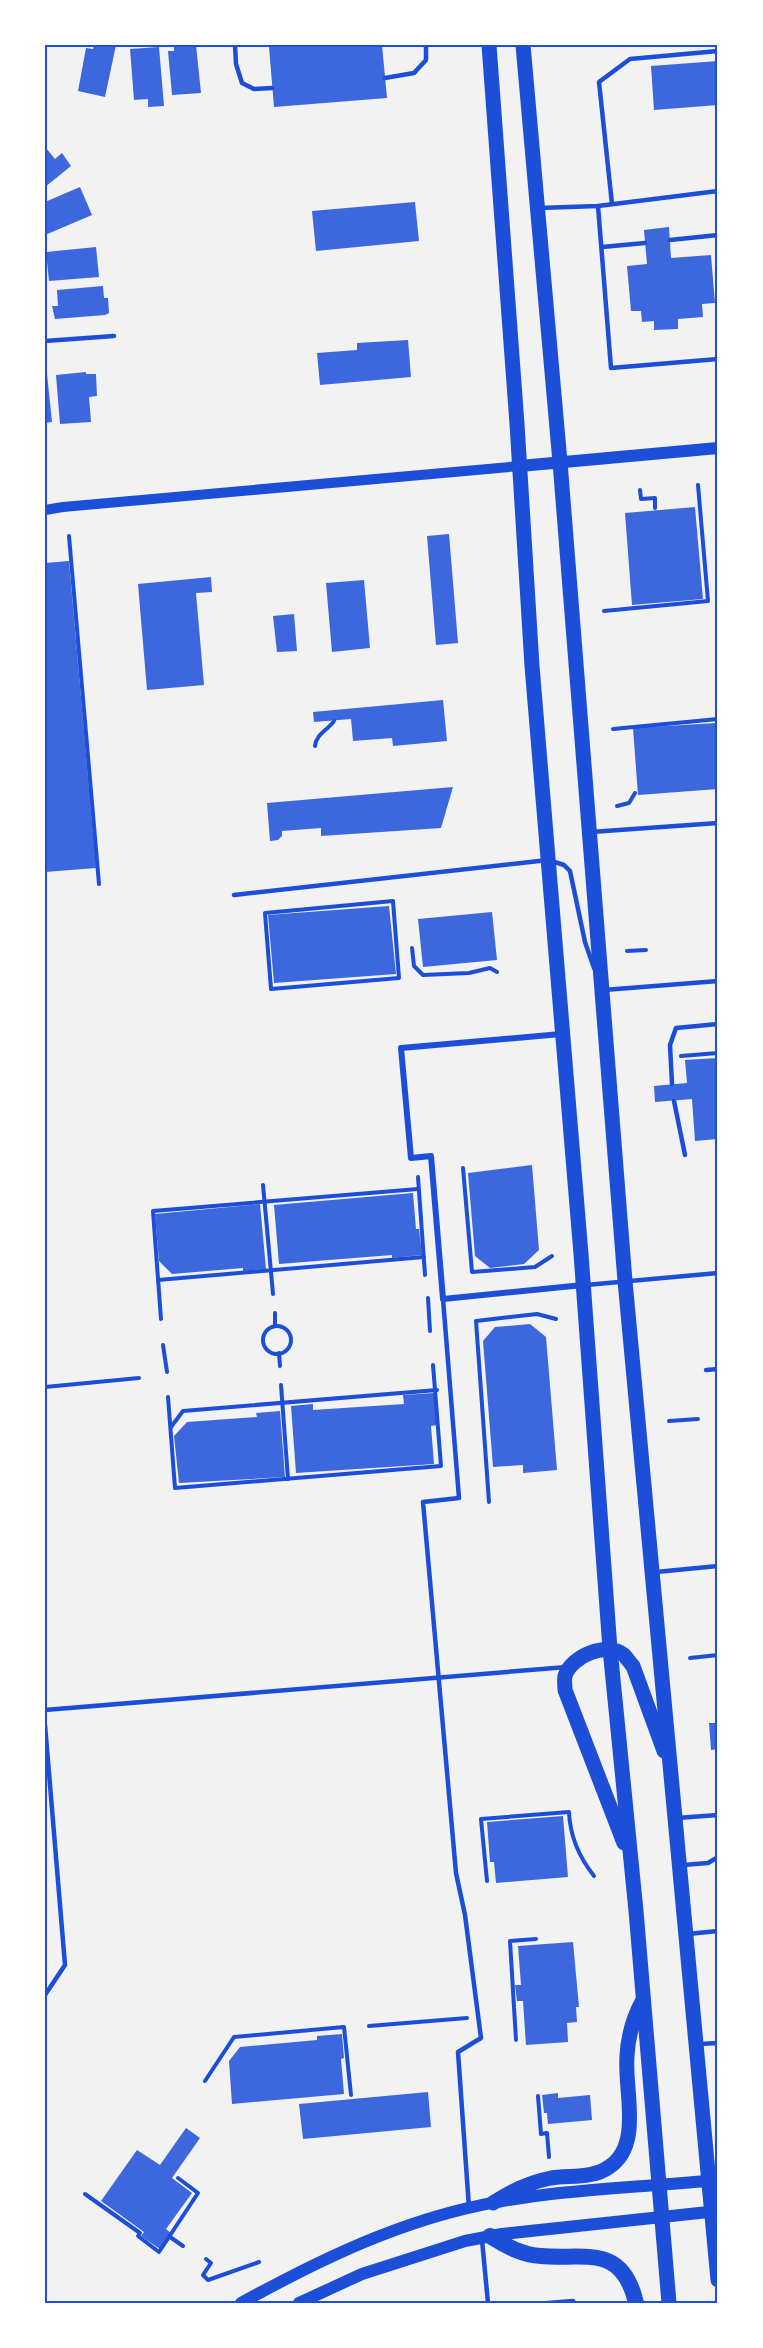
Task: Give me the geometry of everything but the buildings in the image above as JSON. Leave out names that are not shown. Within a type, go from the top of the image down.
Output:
[{"type":"highway","points":[[486,2236],[529,2254],[552,2257],[589,2256],[605,2259],[621,2270],[628,2280],[636,2303]]},
{"type":"main road","points":[[489,45],[520,466],[526,582],[561,1034],[584,1285],[610,1649],[669,2303]]},
{"type":"main road","points":[[523,45],[560,462],[625,1281],[697,2044],[714,2180],[718,2280]]},
{"type":"main road","points":[[520,466],[718,448]]},
{"type":"main road","points":[[631,1863],[565,1690],[564,1677],[570,1667],[589,1652],[610,1649],[624,1654],[633,1666],[671,1771]]},
{"type":"main road","points":[[493,2203],[523,2186],[538,2181],[599,2172],[617,2161],[623,2153],[630,2134],[626,2076],[629,2034],[633,2017],[643,2000]]},
{"type":"main road","points":[[241,2303],[304,2268],[361,2242],[411,2224],[469,2208],[539,2196],[714,2180]]},
{"type":"main road","points":[[305,2301],[396,2261],[486,2236],[715,2212]]},
{"type":"main road","points":[[253,2303],[274,2285]]},
{"type":"street","points":[[45,510],[520,466]]},
{"type":"street","points":[[45,502],[63,507]]},
{"type":"street","points":[[561,1034],[401,1048],[411,1158],[431,1156],[443,1299],[584,1285]]},
{"type":"lane","points":[[385,78],[414,72],[426,60],[426,45]]},
{"type":"lane","points":[[236,46],[236,64],[242,83],[254,89],[272,88]]},
{"type":"lane","points":[[612,204],[599,82],[630,58],[718,51]]},
{"type":"lane","points":[[537,208],[598,206],[718,191]]},
{"type":"lane","points":[[598,206],[611,368],[718,359]]},
{"type":"lane","points":[[670,240],[718,235]]},
{"type":"lane","points":[[602,248],[645,243]]},
{"type":"lane","points":[[45,341],[114,336]]},
{"type":"lane","points":[[588,832],[618,832],[718,823]]},
{"type":"lane","points":[[234,895],[548,860],[564,865],[570,872],[585,942],[601,990],[718,981]]},
{"type":"lane","points":[[672,1084],[670,1045],[676,1028],[718,1024]]},
{"type":"lane","points":[[674,1101],[684,1155]]},
{"type":"lane","points":[[584,1285],[718,1273]]},
{"type":"lane","points":[[443,1299],[459,1498],[423,1502],[456,1873],[465,1915],[481,2038],[458,2052],[469,2208]]},
{"type":"lane","points":[[706,1370],[718,1370]]},
{"type":"lane","points":[[653,1572],[718,1566]]},
{"type":"lane","points":[[45,1710],[570,1667]]},
{"type":"lane","points":[[45,1725],[65,1965],[45,1995]]},
{"type":"lane","points":[[676,1818],[718,1815]]},
{"type":"lane","points":[[681,1866],[708,1863],[718,1857]]},
{"type":"lane","points":[[687,1934],[718,1931]]},
{"type":"lane","points":[[697,2044],[718,2043]]},
{"type":"lane","points":[[486,2236],[488,2303]]},
{"type":"lane","points":[[548,2303],[573,2301],[574,2303]]},
{"type":"path","points":[[604,611],[708,601],[698,484]]},
{"type":"path","points":[[640,490],[640,499],[655,498],[656,508]]},
{"type":"path","points":[[69,536],[99,884]]},
{"type":"path","points":[[613,729],[718,719]]},
{"type":"path","points":[[315,746],[320,734],[329,729],[334,721]]},
{"type":"path","points":[[616,806],[629,803],[635,793]]},
{"type":"path","points":[[393,901],[399,978],[271,988],[265,913],[393,901]]},
{"type":"path","points":[[412,948],[414,966],[423,975],[469,973],[490,968],[497,972]]},
{"type":"path","points":[[627,951],[646,950]]},
{"type":"path","points":[[671,1057],[718,1053]]},
{"type":"path","points":[[463,1168],[472,1272],[535,1267],[552,1256]]},
{"type":"path","points":[[417,1173],[425,1275]]},
{"type":"path","points":[[263,1185],[273,1294]]},
{"type":"path","points":[[161,1319],[153,1211],[418,1189]]},
{"type":"path","points":[[158,1281],[424,1257]]},
{"type":"path","points":[[428,1299],[430,1331]]},
{"type":"path","points":[[274,1313],[275,1326]]},
{"type":"path","points":[[489,1502],[476,1321],[537,1314],[556,1319]]},
{"type":"path","points":[[275,1326],[284,1328],[291,1339],[288,1348],[279,1353],[268,1350],[264,1342],[268,1330],[275,1326]]},
{"type":"path","points":[[163,1345],[167,1372]]},
{"type":"path","points":[[279,1353],[280,1366]]},
{"type":"path","points":[[168,1397],[175,1488],[441,1466],[433,1365]]},
{"type":"path","points":[[45,1387],[139,1378]]},
{"type":"path","points":[[282,1385],[288,1479]]},
{"type":"path","points":[[170,1427],[183,1411],[436,1390]]},
{"type":"path","points":[[669,1421],[699,1419]]},
{"type":"path","points":[[690,1658],[718,1655]]},
{"type":"path","points":[[487,1881],[481,1819],[569,1812],[570,1828],[581,1859],[594,1876]]},
{"type":"path","points":[[516,2040],[510,1941],[536,1939]]},
{"type":"path","points":[[369,2026],[468,2018]]},
{"type":"path","points":[[205,2081],[234,2037],[344,2027],[351,2095]]},
{"type":"path","points":[[538,2096],[541,2134],[547,2133],[549,2157]]},
{"type":"path","points":[[85,2194],[140,2233],[138,2236],[159,2252],[198,2193],[178,2178]]},
{"type":"path","points":[[170,2237],[183,2246]]},
{"type":"path","points":[[206,2259],[211,2263],[203,2275],[208,2280],[259,2262]]}]
